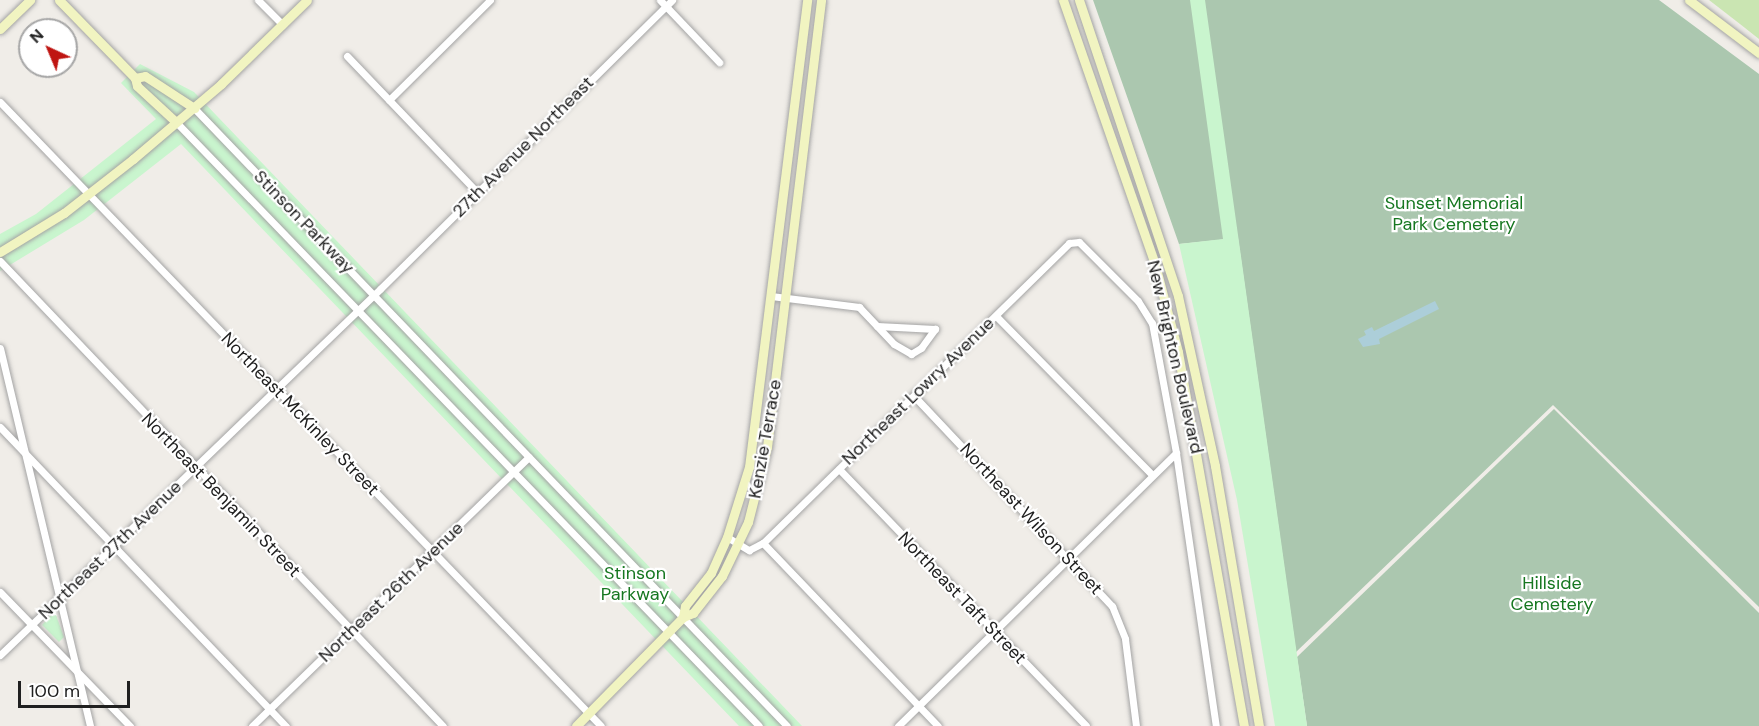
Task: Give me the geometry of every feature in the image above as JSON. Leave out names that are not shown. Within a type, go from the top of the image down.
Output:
[{"type":"main road","points":[[0,29],[30,0]]},
{"type":"main road","points":[[59,0],[135,78],[137,86],[177,122]]},
{"type":"main road","points":[[0,252],[88,194],[177,122],[283,25],[307,0]]},
{"type":"main road","name":"Kenzie Terrace","points":[[683,617],[686,606],[711,573],[727,537],[749,467],[807,0]]},
{"type":"main road","name":"Kenzie Terrace","points":[[683,617],[693,613],[706,597],[738,547],[764,470],[821,0]]},
{"type":"main road","name":"New Brighton Boulevard","points":[[1063,0],[1154,261],[1178,352],[1244,726]]},
{"type":"main road","name":"New Brighton Boulevard","points":[[1079,0],[1178,296],[1215,466],[1259,726]]},
{"type":"main road","points":[[1689,0],[1759,53]]},
{"type":"main road","points":[[135,78],[145,76],[194,108]]},
{"type":"main road","points":[[576,726],[683,617]]},
{"type":"street","points":[[258,0],[283,25]]},
{"type":"street","points":[[389,100],[490,0]]},
{"type":"street","points":[[660,0],[719,62]]},
{"type":"street","name":"27th Avenue Northeast","points":[[374,294],[672,0]]},
{"type":"street","points":[[347,56],[478,193]]},
{"type":"street","name":"Northeast McKinley Street","points":[[0,102],[601,726]]},
{"type":"street","name":"Stinson Parkway","points":[[194,108],[787,726]]},
{"type":"street","name":"Stinson Parkway","points":[[177,122],[759,726]]},
{"type":"street","name":"New Brighton Boulevard","points":[[1074,241],[1146,311],[1176,453],[1216,726]]},
{"type":"street","name":"Northeast Lowry Avenue","points":[[738,547],[757,549],[1074,241]]},
{"type":"street","name":"Northeast Benjamin Street","points":[[0,261],[443,726]]},
{"type":"street","name":"Northeast 27th Avenue","points":[[0,655],[374,294]]},
{"type":"street","points":[[771,296],[851,305],[911,354],[921,348],[935,329],[932,327],[877,326]]},
{"type":"street","points":[[996,316],[1152,475]]},
{"type":"street","points":[[0,348],[90,726]]},
{"type":"street","name":"Northeast Wilson Street","points":[[914,396],[1101,591],[1120,622],[1136,726]]},
{"type":"street","points":[[0,427],[286,726]]},
{"type":"street","points":[[898,726],[1176,453]]},
{"type":"street","name":"Northeast 26th Avenue","points":[[252,726],[529,457]]},
{"type":"street","name":"Northeast Taft Street","points":[[838,469],[1086,726]]},
{"type":"street","points":[[727,537],[738,547]]},
{"type":"street","points":[[763,543],[938,726]]},
{"type":"street","points":[[0,592],[130,726]]},
{"type":"green space","name":"Sunset Memorial Park Cemetery","points":[[1093,0],[1659,0],[1759,74],[1759,607],[1553,405],[1296,652],[1238,238],[1179,244]]},
{"type":"green space","points":[[1190,0],[1205,0],[1307,726],[1275,726],[1237,500],[1179,244],[1223,239]]},
{"type":"green space","points":[[1709,0],[1759,0],[1759,39],[1740,24]]},
{"type":"green space","name":"Stinson Parkway","points":[[140,64],[194,92],[802,726],[739,726],[181,144],[84,220],[0,271],[0,234],[36,214],[156,119],[121,83]]},
{"type":"green space","name":"Hillside Cemetery","points":[[1554,409],[1759,613],[1759,726],[1307,726],[1297,657]]},
{"type":"green space","points":[[56,615],[64,637],[59,642],[42,625],[50,616]]},
{"type":"water","points":[[1435,301],[1439,309],[1379,339],[1380,344],[1363,347],[1358,339],[1366,335],[1364,331],[1372,327],[1374,331]]}]
